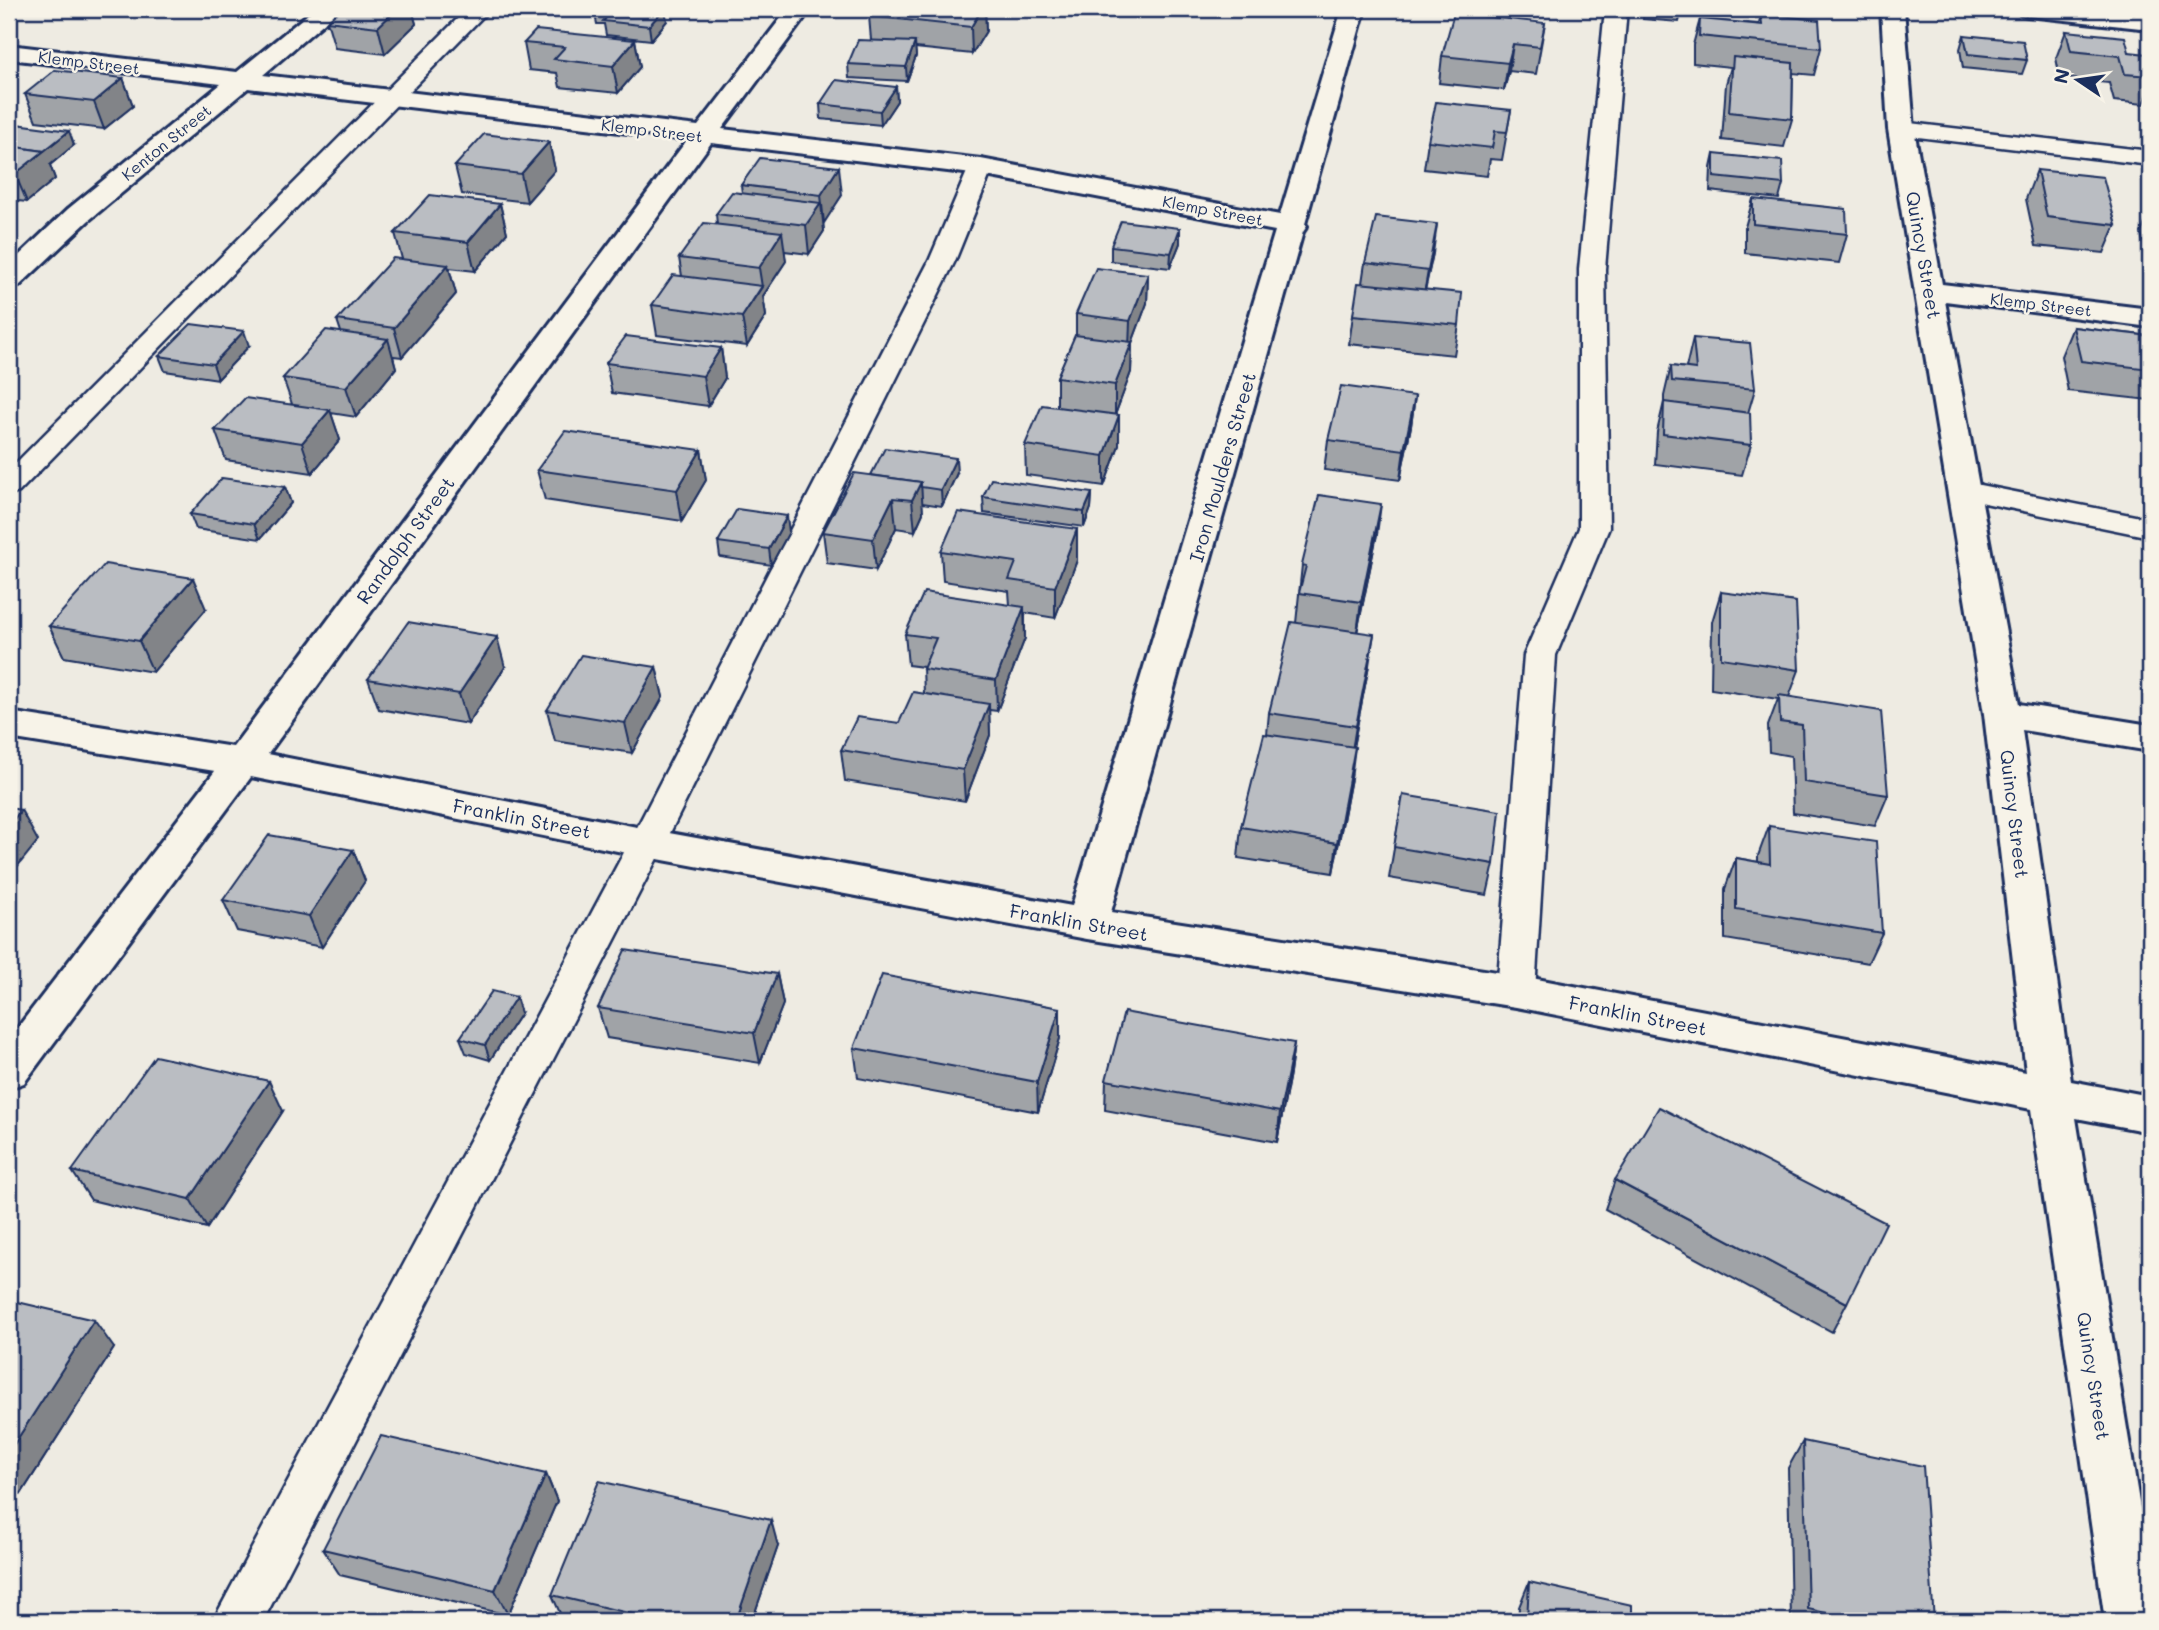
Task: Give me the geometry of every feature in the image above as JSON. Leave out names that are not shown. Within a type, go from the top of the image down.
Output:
[{"type":"street","name":"Kenton Street","points":[[9,280],[78,215],[328,9]]},
{"type":"street","name":"Randolph Street","points":[[9,1070],[242,762],[703,136],[800,9]]},
{"type":"street","name":"Iron Moulders Street","points":[[1087,924],[1293,226],[1354,9]]},
{"type":"street","name":"Quincy Street","points":[[1893,9],[1901,129],[1931,290],[2002,714],[2051,1097],[2132,1621]]},
{"type":"street","points":[[2028,9],[2150,22]]},
{"type":"street","name":"Klemp Street","points":[[9,52],[981,167],[1293,226]]},
{"type":"street","name":"Klemp Street","points":[[1931,290],[2150,318]]},
{"type":"street","points":[[2002,714],[2150,738]]},
{"type":"street","name":"Franklin Street","points":[[9,725],[242,762],[647,844],[1087,924],[1517,991],[2051,1097],[2150,1114]]},
{"type":"lane","points":[[9,486],[479,9]]},
{"type":"lane","points":[[1517,991],[1541,655],[1594,528],[1592,268],[1616,9]]},
{"type":"lane","points":[[1901,129],[2150,158]]},
{"type":"lane","points":[[237,1621],[647,844],[935,273],[981,167]]},
{"type":"lane","points":[[1965,491],[2150,528]]},
{"type":"building","points":[[341,9],[397,9],[378,27],[327,21]]},
{"type":"building","points":[[595,9],[664,9],[649,26],[603,21],[612,12]]},
{"type":"building","points":[[874,9],[982,9],[971,27],[869,16]]},
{"type":"building","points":[[1454,13],[1545,23],[1540,47],[1513,44],[1508,63],[1442,56]]},
{"type":"building","points":[[1761,14],[1819,20],[1821,48],[1699,36],[1700,19],[1762,25]]},
{"type":"building","points":[[536,30],[635,40],[613,66],[554,59],[565,47],[524,43]]},
{"type":"building","points":[[2066,31],[2125,37],[2129,52],[2147,54],[2150,76],[2125,74],[2120,56],[2071,51]]},
{"type":"building","points":[[1964,35],[2023,41],[2027,60],[1968,54]]},
{"type":"building","points":[[858,40],[915,42],[906,67],[848,64]]},
{"type":"building","points":[[1733,57],[1793,63],[1792,119],[1729,112]]},
{"type":"building","points":[[55,70],[123,78],[94,102],[25,94]]},
{"type":"building","points":[[836,80],[896,87],[880,111],[820,104]]},
{"type":"building","points":[[1436,102],[1511,110],[1507,132],[1495,131],[1492,148],[1428,141]]},
{"type":"building","points":[[9,123],[69,131],[44,151],[9,146]]},
{"type":"building","points":[[484,134],[549,142],[521,174],[455,166]]},
{"type":"building","points":[[9,146],[44,151],[15,174],[9,173]]},
{"type":"building","points":[[1714,154],[1782,161],[1783,184],[1714,177]]},
{"type":"building","points":[[760,158],[839,167],[821,195],[741,185]]},
{"type":"building","points":[[2037,170],[2103,177],[2116,225],[2047,217]]},
{"type":"building","points":[[732,192],[821,203],[806,225],[716,214]]},
{"type":"building","points":[[430,195],[500,204],[468,242],[395,233]]},
{"type":"building","points":[[1753,199],[1846,209],[1847,234],[1753,224]]},
{"type":"building","points":[[1376,217],[1437,224],[1428,271],[1365,263]]},
{"type":"building","points":[[1121,221],[1180,228],[1171,253],[1111,246]]},
{"type":"building","points":[[704,223],[782,232],[759,268],[679,258]]},
{"type":"building","points":[[393,258],[448,265],[394,328],[337,320]]},
{"type":"building","points":[[1096,268],[1148,274],[1130,321],[1076,314]]},
{"type":"building","points":[[673,275],[762,286],[742,317],[652,305]]},
{"type":"building","points":[[1358,283],[1462,293],[1459,325],[1353,315]]},
{"type":"building","points":[[191,324],[244,331],[213,364],[159,356]]},
{"type":"building","points":[[2073,327],[2150,336],[2150,369],[2081,361]]},
{"type":"building","points":[[326,330],[388,339],[346,387],[283,378]]},
{"type":"building","points":[[1075,335],[1132,342],[1115,385],[1057,377]]},
{"type":"building","points":[[626,336],[721,348],[703,376],[606,363]]},
{"type":"building","points":[[1693,338],[1750,343],[1755,389],[1672,381],[1671,366],[1696,369]]},
{"type":"building","points":[[1341,386],[1415,396],[1404,450],[1328,440]]},
{"type":"building","points":[[245,398],[330,410],[302,443],[215,430]]},
{"type":"building","points":[[1664,402],[1750,413],[1751,445],[1663,434]]},
{"type":"building","points":[[1042,405],[1119,415],[1104,456],[1025,445]]},
{"type":"building","points":[[565,431],[701,450],[677,490],[537,470]]},
{"type":"building","points":[[885,448],[956,458],[941,490],[921,487],[921,482],[871,475]]},
{"type":"building","points":[[854,473],[921,482],[912,500],[893,498],[873,539],[823,532]]},
{"type":"building","points":[[222,478],[285,487],[254,524],[190,514]]},
{"type":"building","points":[[991,479],[1092,493],[1084,512],[983,497]]},
{"type":"building","points":[[1319,495],[1381,504],[1361,602],[1299,593],[1306,566],[1302,565]]},
{"type":"building","points":[[737,509],[787,516],[769,549],[718,542]]},
{"type":"building","points":[[958,512],[1077,529],[1055,587],[1009,580],[1016,562],[941,551]]},
{"type":"building","points":[[105,564],[193,578],[139,641],[49,626]]},
{"type":"building","points":[[924,592],[1024,607],[996,680],[923,669],[936,638],[905,634]]},
{"type":"building","points":[[1721,592],[1796,602],[1799,670],[1721,658]]},
{"type":"building","points":[[408,622],[497,637],[459,694],[368,679]]},
{"type":"building","points":[[1291,622],[1374,634],[1356,726],[1269,713]]},
{"type":"building","points":[[581,655],[656,667],[625,723],[547,710]]},
{"type":"building","points":[[913,692],[989,704],[963,770],[841,750],[857,717],[899,723]]},
{"type":"building","points":[[1779,695],[1881,711],[1888,795],[1804,782],[1802,725],[1780,722]]},
{"type":"building","points":[[1264,734],[1355,747],[1337,843],[1241,827]]},
{"type":"building","points":[[1403,795],[1500,811],[1494,864],[1394,847]]},
{"type":"building","points":[[9,808],[21,810],[9,825]]},
{"type":"building","points":[[1769,826],[1876,842],[1882,933],[1736,909],[1736,858],[1770,864]]},
{"type":"building","points":[[269,835],[353,850],[309,916],[223,900]]},
{"type":"building","points":[[625,950],[777,974],[754,1033],[598,1008]]},
{"type":"building","points":[[882,975],[1060,1008],[1037,1082],[854,1048]]},
{"type":"building","points":[[492,991],[516,997],[485,1045],[460,1038]]},
{"type":"building","points":[[1124,1012],[1294,1043],[1280,1112],[1106,1080]]},
{"type":"building","points":[[155,1056],[269,1081],[190,1199],[72,1171]]},
{"type":"building","points":[[1659,1107],[1886,1223],[1847,1303],[1615,1180]]},
{"type":"building","points":[[9,1300],[94,1320],[9,1452]]},
{"type":"building","points":[[381,1436],[546,1474],[495,1590],[323,1549]]},
{"type":"building","points":[[1803,1441],[1923,1466],[1934,1621],[1862,1621],[1808,1609]]},
{"type":"building","points":[[599,1481],[771,1520],[736,1621],[662,1621],[552,1595]]},
{"type":"building","points":[[1529,1582],[1632,1605],[1632,1621],[1527,1621]]}]
